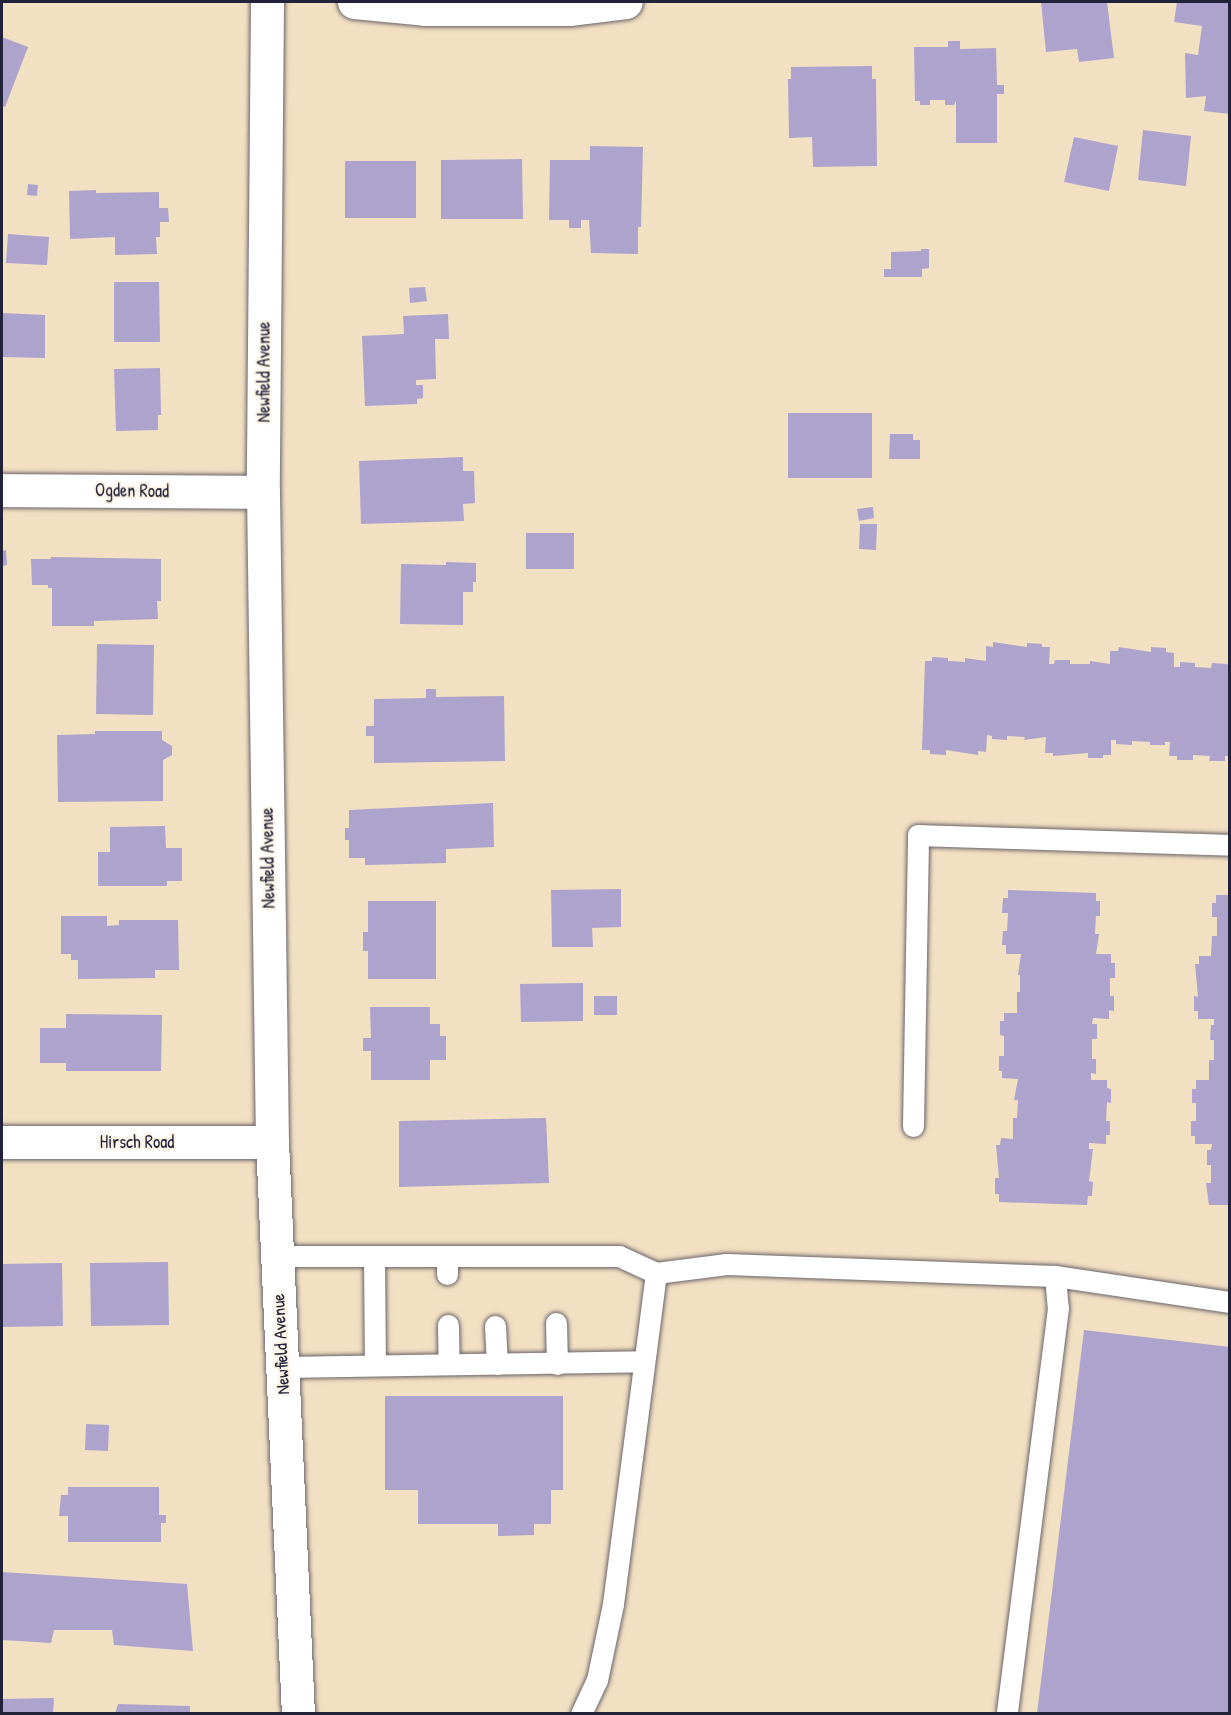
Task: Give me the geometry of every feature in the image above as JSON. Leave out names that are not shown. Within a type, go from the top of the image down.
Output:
[{"type":"main road","name":"Newfield Avenue","points":[[267,2],[263,492],[272,1142],[298,1713]]},
{"type":"main road","points":[[354,2],[426,9],[569,9],[626,2]]},
{"type":"main road","name":"Ogden Road","points":[[2,490],[263,492]]},
{"type":"main road","name":"Hirsch Road","points":[[2,1142],[272,1142]]},
{"type":"lane","points":[[913,1126],[918,835],[1230,845]]},
{"type":"lane","points":[[277,1256],[374,1256],[447,1265],[495,1266],[555,1265],[620,1256],[656,1273],[726,1264],[1055,1276],[1230,1302]]},
{"type":"lane","points":[[374,1256],[375,1365]]},
{"type":"lane","points":[[581,1713],[597,1680],[613,1604],[656,1273]]},
{"type":"lane","points":[[1007,1713],[1058,1308],[1055,1276]]},
{"type":"lane","points":[[556,1323],[557,1364]]},
{"type":"lane","points":[[448,1325],[449,1364]]},
{"type":"lane","points":[[495,1326],[496,1364]]},
{"type":"lane","points":[[282,1367],[644,1361]]},
{"type":"building","points":[[1041,2],[1107,2],[1114,58],[1079,62],[1077,49],[1046,52]]},
{"type":"building","points":[[1177,2],[1230,2],[1230,114],[1204,111],[1206,96],[1186,98],[1185,53],[1198,55],[1202,26],[1174,22]]},
{"type":"building","points":[[2,37],[28,47],[5,107],[2,106]]},
{"type":"building","points":[[948,41],[960,41],[960,49],[996,48],[997,85],[1004,85],[1004,94],[997,94],[997,143],[956,143],[956,101],[954,105],[945,105],[945,100],[930,100],[930,105],[920,105],[920,101],[915,101],[914,47],[948,47]]},
{"type":"building","points":[[872,66],[872,79],[876,79],[877,166],[813,167],[812,137],[789,138],[788,79],[791,79],[791,67]]},
{"type":"building","points":[[1143,130],[1191,136],[1186,186],[1138,180]]},
{"type":"building","points":[[1074,137],[1118,146],[1109,191],[1064,182]]},
{"type":"building","points":[[590,146],[643,147],[638,254],[591,253],[589,220],[581,220],[581,228],[569,228],[569,220],[549,220],[550,160],[590,160]]},
{"type":"building","points":[[522,159],[523,219],[441,219],[441,160]]},
{"type":"building","points":[[345,161],[416,161],[416,218],[345,218]]},
{"type":"building","points":[[28,184],[38,185],[37,196],[27,195]]},
{"type":"building","points":[[96,190],[96,193],[159,192],[159,208],[168,208],[169,222],[160,222],[160,237],[156,237],[157,254],[115,255],[115,237],[70,239],[69,191]]},
{"type":"building","points":[[8,234],[49,237],[47,265],[6,263]]},
{"type":"building","points":[[921,249],[929,249],[929,268],[922,269],[922,277],[884,277],[884,269],[891,269],[891,252],[921,251]]},
{"type":"building","points":[[114,282],[159,282],[160,342],[114,342]]},
{"type":"building","points":[[425,287],[427,301],[410,303],[409,288]]},
{"type":"building","points":[[2,313],[45,315],[45,358],[2,357]]},
{"type":"building","points":[[448,314],[449,339],[435,339],[436,379],[416,380],[416,385],[423,385],[423,398],[417,399],[417,404],[365,406],[362,336],[404,334],[403,316]]},
{"type":"building","points":[[160,368],[161,415],[158,415],[158,430],[116,431],[114,369]]},
{"type":"building","points":[[788,413],[872,413],[872,478],[788,478]]},
{"type":"building","points":[[890,434],[913,434],[913,440],[920,440],[920,459],[889,459]]},
{"type":"building","points":[[463,457],[463,471],[474,471],[475,503],[463,504],[464,521],[361,524],[359,461]]},
{"type":"building","points":[[873,507],[874,518],[859,521],[857,509]]},
{"type":"building","points":[[860,524],[877,524],[876,550],[859,549]]},
{"type":"building","points":[[526,533],[574,533],[574,569],[526,569]]},
{"type":"building","points":[[6,550],[7,565],[2,566],[2,551]]},
{"type":"building","points":[[51,557],[161,559],[161,601],[157,601],[158,619],[94,621],[94,626],[52,626],[52,588],[48,588],[48,585],[32,585],[31,559],[51,559]]},
{"type":"building","points":[[446,562],[476,563],[476,582],[473,582],[473,592],[463,592],[463,625],[400,624],[401,564],[446,565]]},
{"type":"building","points":[[993,642],[1027,647],[1027,643],[1042,644],[1042,647],[1050,647],[1049,664],[1054,664],[1055,660],[1070,660],[1070,664],[1090,664],[1090,661],[1110,664],[1110,651],[1118,651],[1119,647],[1151,652],[1151,647],[1166,648],[1166,652],[1174,653],[1174,667],[1180,667],[1180,662],[1195,663],[1195,667],[1211,668],[1212,663],[1227,664],[1230,668],[1230,756],[1225,756],[1225,761],[1209,761],[1210,756],[1193,755],[1193,760],[1177,760],[1177,756],[1169,756],[1170,742],[1165,742],[1165,745],[1150,745],[1150,742],[1132,741],[1132,745],[1116,744],[1116,740],[1111,740],[1111,755],[1103,755],[1103,758],[1088,758],[1088,753],[1053,756],[1053,753],[1045,753],[1046,737],[1024,740],[1025,737],[1007,736],[1007,740],[992,739],[992,736],[987,735],[986,752],[978,751],[978,755],[946,750],[946,755],[930,754],[930,750],[922,750],[925,661],[932,661],[932,657],[948,658],[948,661],[965,662],[965,658],[986,661],[986,646],[993,647]]},
{"type":"building","points":[[97,644],[154,645],[153,715],[96,714]]},
{"type":"building","points":[[426,689],[436,689],[436,697],[504,696],[505,761],[374,763],[374,736],[366,736],[366,726],[374,726],[374,699],[426,698]]},
{"type":"building","points":[[95,731],[162,731],[162,740],[172,746],[172,755],[163,760],[163,801],[58,802],[57,735],[95,734]]},
{"type":"building","points":[[493,803],[494,847],[446,849],[446,863],[365,865],[365,858],[349,858],[349,840],[345,840],[345,828],[349,828],[349,810]]},
{"type":"building","points":[[165,826],[166,848],[182,848],[182,881],[167,881],[167,886],[98,886],[98,852],[110,852],[110,827]]},
{"type":"building","points":[[621,889],[621,927],[592,928],[593,947],[552,947],[551,890]]},
{"type":"building","points":[[1008,890],[1096,893],[1096,901],[1100,901],[1100,916],[1096,916],[1095,934],[1099,934],[1096,954],[1111,954],[1111,963],[1115,963],[1115,978],[1110,978],[1110,996],[1114,996],[1114,1011],[1109,1010],[1109,1019],[1093,1018],[1092,1024],[1097,1024],[1097,1039],[1092,1039],[1092,1059],[1096,1059],[1096,1074],[1091,1073],[1091,1080],[1107,1080],[1107,1088],[1111,1089],[1111,1103],[1107,1102],[1106,1121],[1110,1121],[1110,1135],[1106,1135],[1106,1144],[1089,1143],[1089,1149],[1093,1149],[1089,1181],[1093,1182],[1092,1196],[1088,1196],[1087,1205],[999,1202],[999,1194],[995,1194],[995,1178],[999,1178],[996,1145],[1000,1145],[1001,1138],[1013,1139],[1013,1118],[1017,1118],[1018,1100],[1014,1100],[1018,1079],[1002,1078],[1002,1071],[999,1071],[999,1056],[1004,1056],[1004,1036],[1000,1035],[1000,1021],[1004,1021],[1004,1013],[1017,1013],[1017,992],[1020,992],[1020,975],[1018,975],[1021,954],[1006,954],[1006,945],[1002,945],[1003,931],[1007,931],[1008,913],[1002,913],[1003,898],[1008,898]]},
{"type":"building","points":[[1216,895],[1230,895],[1230,1205],[1209,1205],[1206,1183],[1211,1183],[1211,1165],[1207,1165],[1207,1150],[1211,1150],[1212,1144],[1195,1144],[1195,1136],[1191,1136],[1191,1121],[1196,1121],[1196,1103],[1192,1103],[1192,1089],[1196,1089],[1196,1080],[1209,1080],[1209,1060],[1214,1060],[1214,1040],[1210,1040],[1211,1025],[1214,1025],[1214,1019],[1198,1019],[1198,1011],[1194,1011],[1194,996],[1198,997],[1195,964],[1199,964],[1199,956],[1211,956],[1212,936],[1217,936],[1217,917],[1212,917],[1212,903],[1216,903]]},
{"type":"building","points":[[368,901],[436,901],[436,979],[368,979],[368,951],[363,951],[363,932],[368,932]]},
{"type":"building","points":[[61,916],[107,916],[107,926],[119,925],[119,920],[178,920],[179,970],[155,970],[155,978],[78,979],[78,960],[71,960],[71,954],[61,954]]},
{"type":"building","points":[[583,983],[583,1021],[521,1022],[520,984]]},
{"type":"building","points":[[594,996],[617,996],[617,1015],[594,1015]]},
{"type":"building","points":[[370,1007],[430,1007],[430,1024],[440,1024],[440,1036],[446,1036],[446,1060],[430,1060],[430,1080],[371,1080],[371,1051],[363,1051],[363,1038],[371,1038]]},
{"type":"building","points":[[66,1014],[162,1015],[161,1071],[66,1071],[66,1063],[40,1063],[40,1028],[66,1028]]},
{"type":"building","points":[[546,1118],[549,1183],[399,1187],[399,1121]]},
{"type":"building","points":[[168,1262],[169,1325],[91,1326],[90,1263]]},
{"type":"building","points":[[62,1263],[63,1326],[2,1327],[2,1264]]},
{"type":"building","points":[[1084,1330],[1230,1347],[1230,1714],[1037,1714]]},
{"type":"building","points":[[385,1396],[563,1396],[563,1490],[551,1490],[551,1524],[534,1524],[534,1535],[498,1536],[498,1524],[418,1524],[418,1490],[385,1490]]},
{"type":"building","points":[[86,1424],[109,1425],[108,1451],[85,1450]]},
{"type":"building","points":[[68,1487],[159,1487],[159,1515],[166,1515],[166,1523],[161,1523],[161,1542],[68,1542],[68,1516],[59,1516],[61,1495],[68,1495]]},
{"type":"building","points":[[2,1572],[187,1584],[193,1651],[114,1645],[112,1630],[54,1630],[51,1643],[2,1640]]},
{"type":"building","points":[[54,1698],[53,1714],[2,1714],[2,1699]]},
{"type":"building","points":[[118,1704],[190,1706],[190,1714],[115,1714]]}]
